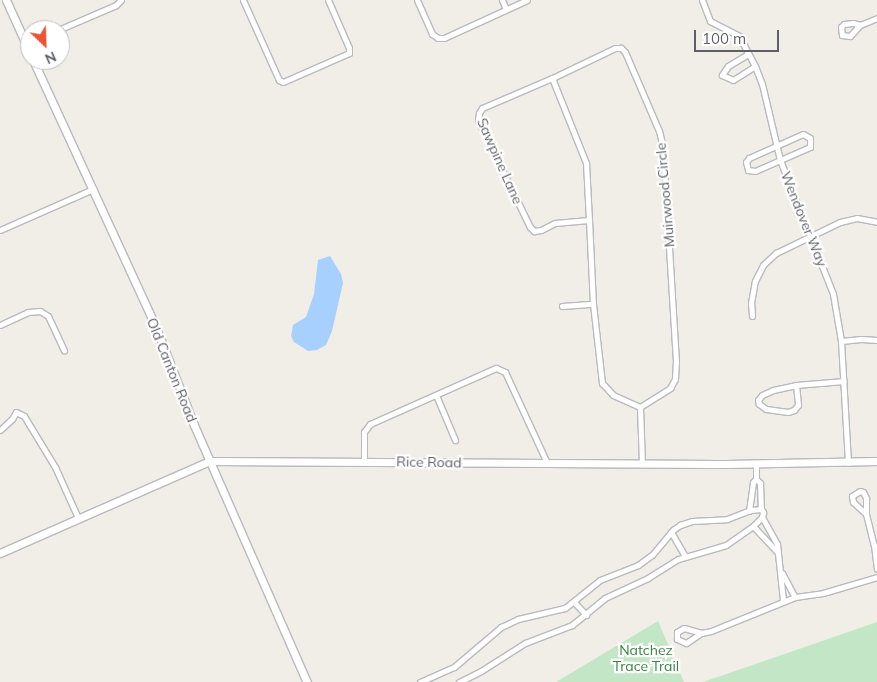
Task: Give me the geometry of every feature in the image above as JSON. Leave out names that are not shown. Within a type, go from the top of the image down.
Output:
[{"type":"street","points":[[6,0],[20,27]]},
{"type":"street","points":[[70,25],[116,5],[121,0]]},
{"type":"street","points":[[243,0],[279,80],[282,82],[349,54],[349,48],[328,0]]},
{"type":"street","points":[[417,0],[432,34],[438,38],[444,38],[527,0]]},
{"type":"street","points":[[502,0],[506,9]]},
{"type":"street","name":"Wendover Way","points":[[702,0],[710,21],[738,36],[755,66],[780,160],[808,237],[823,264],[833,294],[841,341],[848,463]]},
{"type":"street","points":[[860,25],[877,18]]},
{"type":"street","name":"Muirwood Circle","points":[[552,78],[615,48],[621,48],[625,52],[659,131],[663,148],[676,362],[675,379],[663,394],[640,407]]},
{"type":"street","points":[[748,54],[728,66],[722,75],[733,80],[755,66]]},
{"type":"street","name":"Old Canton Road","points":[[38,70],[157,330],[210,461],[307,682]]},
{"type":"street","points":[[552,78],[586,163],[593,304],[602,383],[613,395],[640,407],[642,463]]},
{"type":"street","name":"Sawpine Lane","points":[[552,78],[482,108],[478,120],[530,227],[534,231],[562,222],[589,220]]},
{"type":"street","points":[[803,134],[807,135],[811,142],[810,147],[780,160],[755,171],[750,171],[746,166],[749,158],[803,134]]},
{"type":"street","points":[[0,230],[93,189]]},
{"type":"street","points":[[752,316],[751,302],[755,281],[763,265],[776,252],[840,222],[857,218],[877,222]]},
{"type":"street","points":[[562,306],[593,304]]},
{"type":"street","points":[[0,325],[28,312],[40,311],[48,316],[64,351]]},
{"type":"street","points":[[841,341],[861,338],[877,340]]},
{"type":"street","points":[[364,461],[364,432],[370,424],[496,368],[505,372],[547,463]]},
{"type":"street","points":[[796,385],[798,405],[794,410],[788,412],[766,409],[758,404],[758,400],[767,392],[796,385],[844,381]]},
{"type":"street","points":[[436,395],[455,440]]},
{"type":"street","points":[[0,430],[12,420],[16,412],[24,416],[55,467],[78,518]]},
{"type":"street","name":"Rice Road","points":[[0,553],[210,461],[756,464],[877,462]]},
{"type":"street","points":[[750,510],[753,482],[756,479],[756,464]]},
{"type":"street","points":[[459,682],[525,644],[565,628],[586,615],[612,593],[648,578],[685,556],[726,545],[753,526],[764,514],[761,509],[760,483],[756,479]]},
{"type":"street","points":[[420,682],[434,680],[462,661],[501,627],[526,617],[556,612],[574,602],[600,580],[645,561],[657,550],[671,532],[680,525],[692,521],[727,519],[750,510],[761,509]]},
{"type":"street","points":[[866,514],[874,545],[877,569]]},
{"type":"street","points":[[762,517],[776,538],[782,574],[795,597]]},
{"type":"street","points":[[753,526],[777,552]]},
{"type":"street","points":[[671,532],[685,556]]},
{"type":"street","points":[[782,574],[780,581],[783,600]]},
{"type":"street","points":[[702,632],[720,628],[783,600],[823,593],[877,577]]},
{"type":"street","points":[[574,602],[586,615]]},
{"type":"green space","name":"Natchez Trace Trail","points":[[658,621],[684,682],[556,682]]},
{"type":"green space","name":"Natchez Trace Trail","points":[[877,622],[877,682],[703,682]]},
{"type":"water","points":[[330,256],[341,274],[343,283],[332,331],[326,345],[317,350],[308,351],[294,342],[291,336],[293,325],[306,317],[314,294],[318,260]]}]
